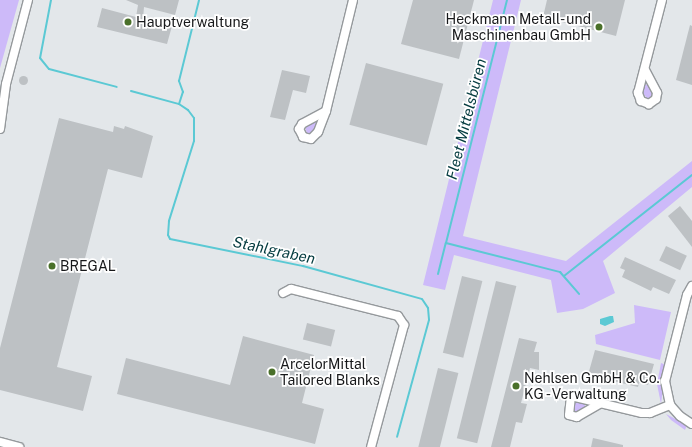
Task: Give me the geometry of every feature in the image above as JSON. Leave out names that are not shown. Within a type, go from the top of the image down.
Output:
[{"type":"street","points":[[0,130],[3,118],[6,84],[28,0]]},
{"type":"street","points":[[326,111],[353,0]]},
{"type":"street","points":[[645,70],[662,0]]},
{"type":"street","points":[[692,286],[687,295],[666,381],[670,405],[680,416],[692,424]]},
{"type":"street","points":[[283,293],[291,289],[398,316],[404,325],[372,447]]},
{"type":"street","points":[[601,403],[650,414],[670,405]]},
{"type":"street","points":[[0,442],[19,447]]},
{"type":"shaded area","points":[[0,0],[19,0],[0,68]]},
{"type":"shaded area","points":[[493,0],[521,0],[463,236],[566,261],[692,161],[692,187],[603,261],[615,293],[583,309],[557,313],[551,280],[454,255],[445,290],[423,285]]},
{"type":"shaded area","points":[[649,84],[653,94],[648,99],[642,93],[645,85]]},
{"type":"shaded area","points":[[315,121],[317,124],[315,131],[307,134],[305,126]]},
{"type":"shaded area","points":[[634,305],[671,312],[660,360],[596,344],[595,335],[635,323]]},
{"type":"shaded area","points":[[661,363],[666,365],[661,404],[657,384]]},
{"type":"shaded area","points":[[579,400],[583,402],[585,406],[583,410],[579,412],[575,410],[573,406],[575,402]]},
{"type":"shaded area","points":[[666,414],[687,425],[685,430],[671,420]]},
{"type":"water","points":[[613,316],[614,322],[605,326],[600,324],[600,319]]},
{"type":"building","name":"Hauptverwaltung","points":[[126,0],[179,0],[175,15],[144,7],[143,19],[172,26],[167,44],[97,27],[102,8],[136,17],[138,5]]},
{"type":"building","points":[[413,0],[474,0],[459,59],[401,44]]},
{"type":"building","name":"Heckmann Metall- und Maschinenbau GmbH","points":[[547,0],[625,0],[616,36],[543,17]]},
{"type":"building","points":[[690,25],[692,26],[692,85],[676,80]]},
{"type":"building","points":[[366,63],[443,84],[427,146],[349,125]]},
{"type":"building","points":[[282,70],[310,76],[306,93],[293,90],[285,120],[270,117]]},
{"type":"building","points":[[23,75],[28,80],[23,85],[18,80]]},
{"type":"building","name":"BREGAL","points":[[59,118],[113,132],[114,126],[124,129],[125,126],[153,136],[142,178],[108,169],[57,367],[92,376],[83,411],[0,390],[0,348]]},
{"type":"building","points":[[680,206],[692,221],[692,247],[668,216]]},
{"type":"building","points":[[666,246],[687,256],[680,270],[659,261]]},
{"type":"building","points":[[625,257],[676,280],[669,294],[653,287],[651,291],[622,277],[625,270],[620,268]]},
{"type":"building","points":[[462,276],[482,281],[463,358],[443,353]]},
{"type":"building","points":[[496,281],[516,286],[477,443],[457,438]]},
{"type":"building","points":[[307,323],[335,330],[331,347],[303,339]]},
{"type":"building","name":"ArcelorMittal Tailored Blanks","points":[[243,336],[314,355],[302,403],[324,409],[315,444],[117,394],[126,358],[230,385]]},
{"type":"building","name":"Nehlsen GmbH & Co. KG - Verwaltung","points":[[519,338],[537,342],[534,352],[539,352],[539,370],[530,368],[521,403],[527,404],[522,423],[516,422],[510,447],[491,447]]},
{"type":"building","points":[[595,350],[654,364],[648,385],[639,383],[638,387],[588,375]]},
{"type":"building","points":[[438,368],[458,373],[440,447],[418,447]]},
{"type":"building","name":"Nehlsen GmbH & Co. KG - Verwaltung","points":[[593,438],[623,445],[623,447],[591,447]]},
{"type":"waterway","name":"Stahlgraben","points":[[51,0],[40,58],[49,69],[117,87]]},
{"type":"waterway","name":"Fleet Mittelsbüren","points":[[179,104],[183,92],[179,81],[199,0]]},
{"type":"waterway","name":"Fleet Mittelsbüren","points":[[507,0],[446,243],[560,272],[579,294]]},
{"type":"waterway","name":"Stahlgraben","points":[[131,91],[179,104],[188,110],[194,118],[194,141],[169,221],[168,235],[170,239],[303,266],[422,299],[428,308],[429,320],[397,437]]},
{"type":"waterway","name":"Fleet Mittelsbüren","points":[[564,276],[692,175]]},
{"type":"waterway","name":"Fleet Mittelsbüren","points":[[438,274],[446,243]]},
{"type":"place","name":"Hauptverwaltung","points":[[128,22]]},
{"type":"place","name":"Heckmann Metall- und Maschinenbau GmbH","points":[[599,27]]},
{"type":"place","name":"BREGAL","points":[[52,266]]},
{"type":"place","name":"ArcelorMittal Tailored Blanks","points":[[272,372]]},
{"type":"place","name":"Nehlsen GmbH & Co. KG - Verwaltung","points":[[516,386]]}]
